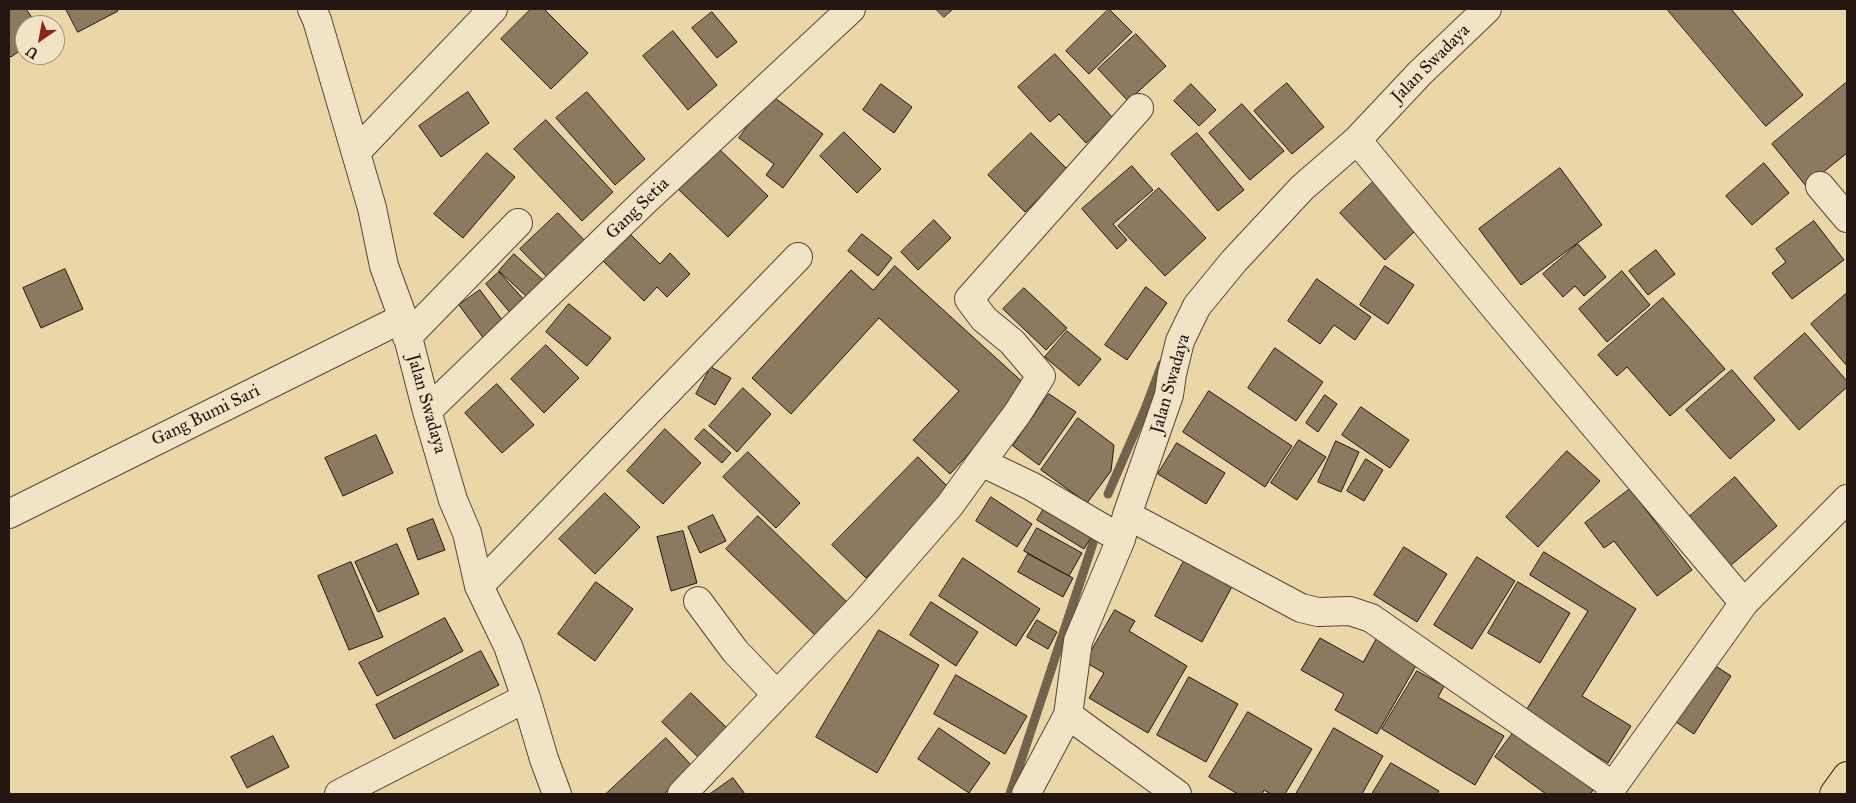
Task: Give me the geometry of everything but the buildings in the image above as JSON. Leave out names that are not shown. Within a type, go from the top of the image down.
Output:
[{"type":"highway","points":[[1834,794],[1847,776]]},
{"type":"street","name":"Jalan Swadaya","points":[[312,9],[317,20],[356,152],[372,208],[384,266],[405,328],[453,500],[467,533],[479,586],[508,646],[557,794]]},
{"type":"street","points":[[356,152],[494,9]]},
{"type":"street","name":"Gang Setia","points":[[427,411],[639,207],[851,9]]},
{"type":"street","name":"Jalan Swadaya","points":[[1026,794],[1068,715],[1078,641],[1124,527],[1169,395],[1180,341],[1197,306],[1234,261],[1302,188],[1357,140],[1420,72],[1487,9]]},
{"type":"street","points":[[682,794],[862,606],[950,505],[1017,414],[1041,376],[1012,342],[984,319],[969,299],[1139,108]]},
{"type":"street","points":[[1357,140],[1496,310],[1744,603]]},
{"type":"street","points":[[1820,186],[1847,218]]},
{"type":"street","name":"Gang Bumi Sari","points":[[9,514],[405,328],[518,223]]},
{"type":"street","points":[[479,586],[798,257]]},
{"type":"street","points":[[981,462],[1301,608],[1318,612],[1350,611],[1371,618],[1612,790],[1744,603],[1847,499]]},
{"type":"street","points":[[698,601],[735,651],[777,695]]},
{"type":"street","points":[[339,794],[526,698]]},
{"type":"street","points":[[1068,715],[1177,794]]},
{"type":"waterway","points":[[1108,494],[1145,409],[1162,364]]},
{"type":"waterway","points":[[1010,794],[1093,543]]}]
